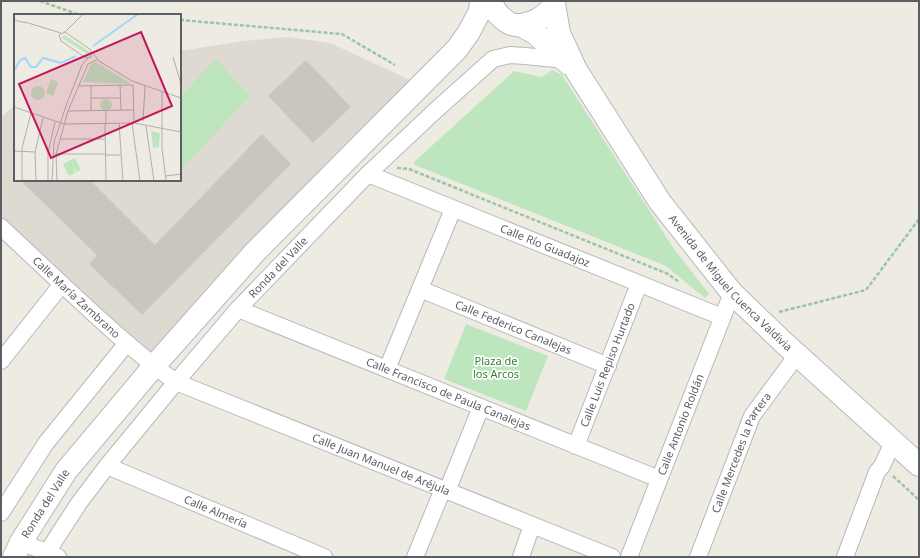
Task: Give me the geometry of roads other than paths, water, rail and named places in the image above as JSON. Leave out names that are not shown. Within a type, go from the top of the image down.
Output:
[{"type":"street","name":"Ronda del Valle","points":[[18,549],[66,471],[154,366],[255,252],[457,49],[470,32],[480,11],[481,1]]},
{"type":"street","name":"Avenida de Miguel Cuenca Valdivia","points":[[490,1],[498,15],[535,34],[570,65]]},
{"type":"street","name":"Ronda del Valle","points":[[457,49],[483,31],[497,26],[534,22],[547,14],[554,2]]},
{"type":"street","name":"Avenida de Miguel Cuenca Valdivia","points":[[554,2],[559,33],[570,65],[660,202],[732,293],[797,355],[919,465]]},
{"type":"street","name":"Ronda del Valle","points":[[50,555],[79,503],[107,466],[238,309],[373,170],[435,110],[493,59],[510,55],[525,56],[570,65]]},
{"type":"street","name":"Calle Río Guadajoz","points":[[373,170],[453,209],[722,317]]},
{"type":"street","points":[[387,369],[453,209]]},
{"type":"street","name":"Calle María Zambrano","points":[[1,227],[126,343],[154,366]]},
{"type":"street","points":[[1,361],[62,284]]},
{"type":"street","name":"Calle Luis Repiso Hurtado","points":[[576,446],[639,284]]},
{"type":"street","name":"Calle Federico Canalejas","points":[[420,289],[608,366]]},
{"type":"street","name":"Calle Antonio Roldán","points":[[629,557],[732,293]]},
{"type":"street","name":"Calle Francisco de Paula Canalejas","points":[[238,309],[659,479]]},
{"type":"street","points":[[1,513],[46,443],[126,343]]},
{"type":"street","name":"Calle Mercedes la Partera","points":[[698,557],[752,416],[797,355]]},
{"type":"street","name":"Calle Juan Manuel de Aréjula","points":[[154,366],[176,382],[612,557]]},
{"type":"street","points":[[415,557],[481,407]]},
{"type":"street","points":[[845,557],[877,472],[882,466],[893,442]]},
{"type":"street","name":"Calle Almería","points":[[107,466],[324,557]]},
{"type":"street","points":[[522,557],[532,525]]},
{"type":"street","points":[[18,549],[50,555]]},
{"type":"park label","name":"Plaza de los Arcos","points":[[496,367]]}]
